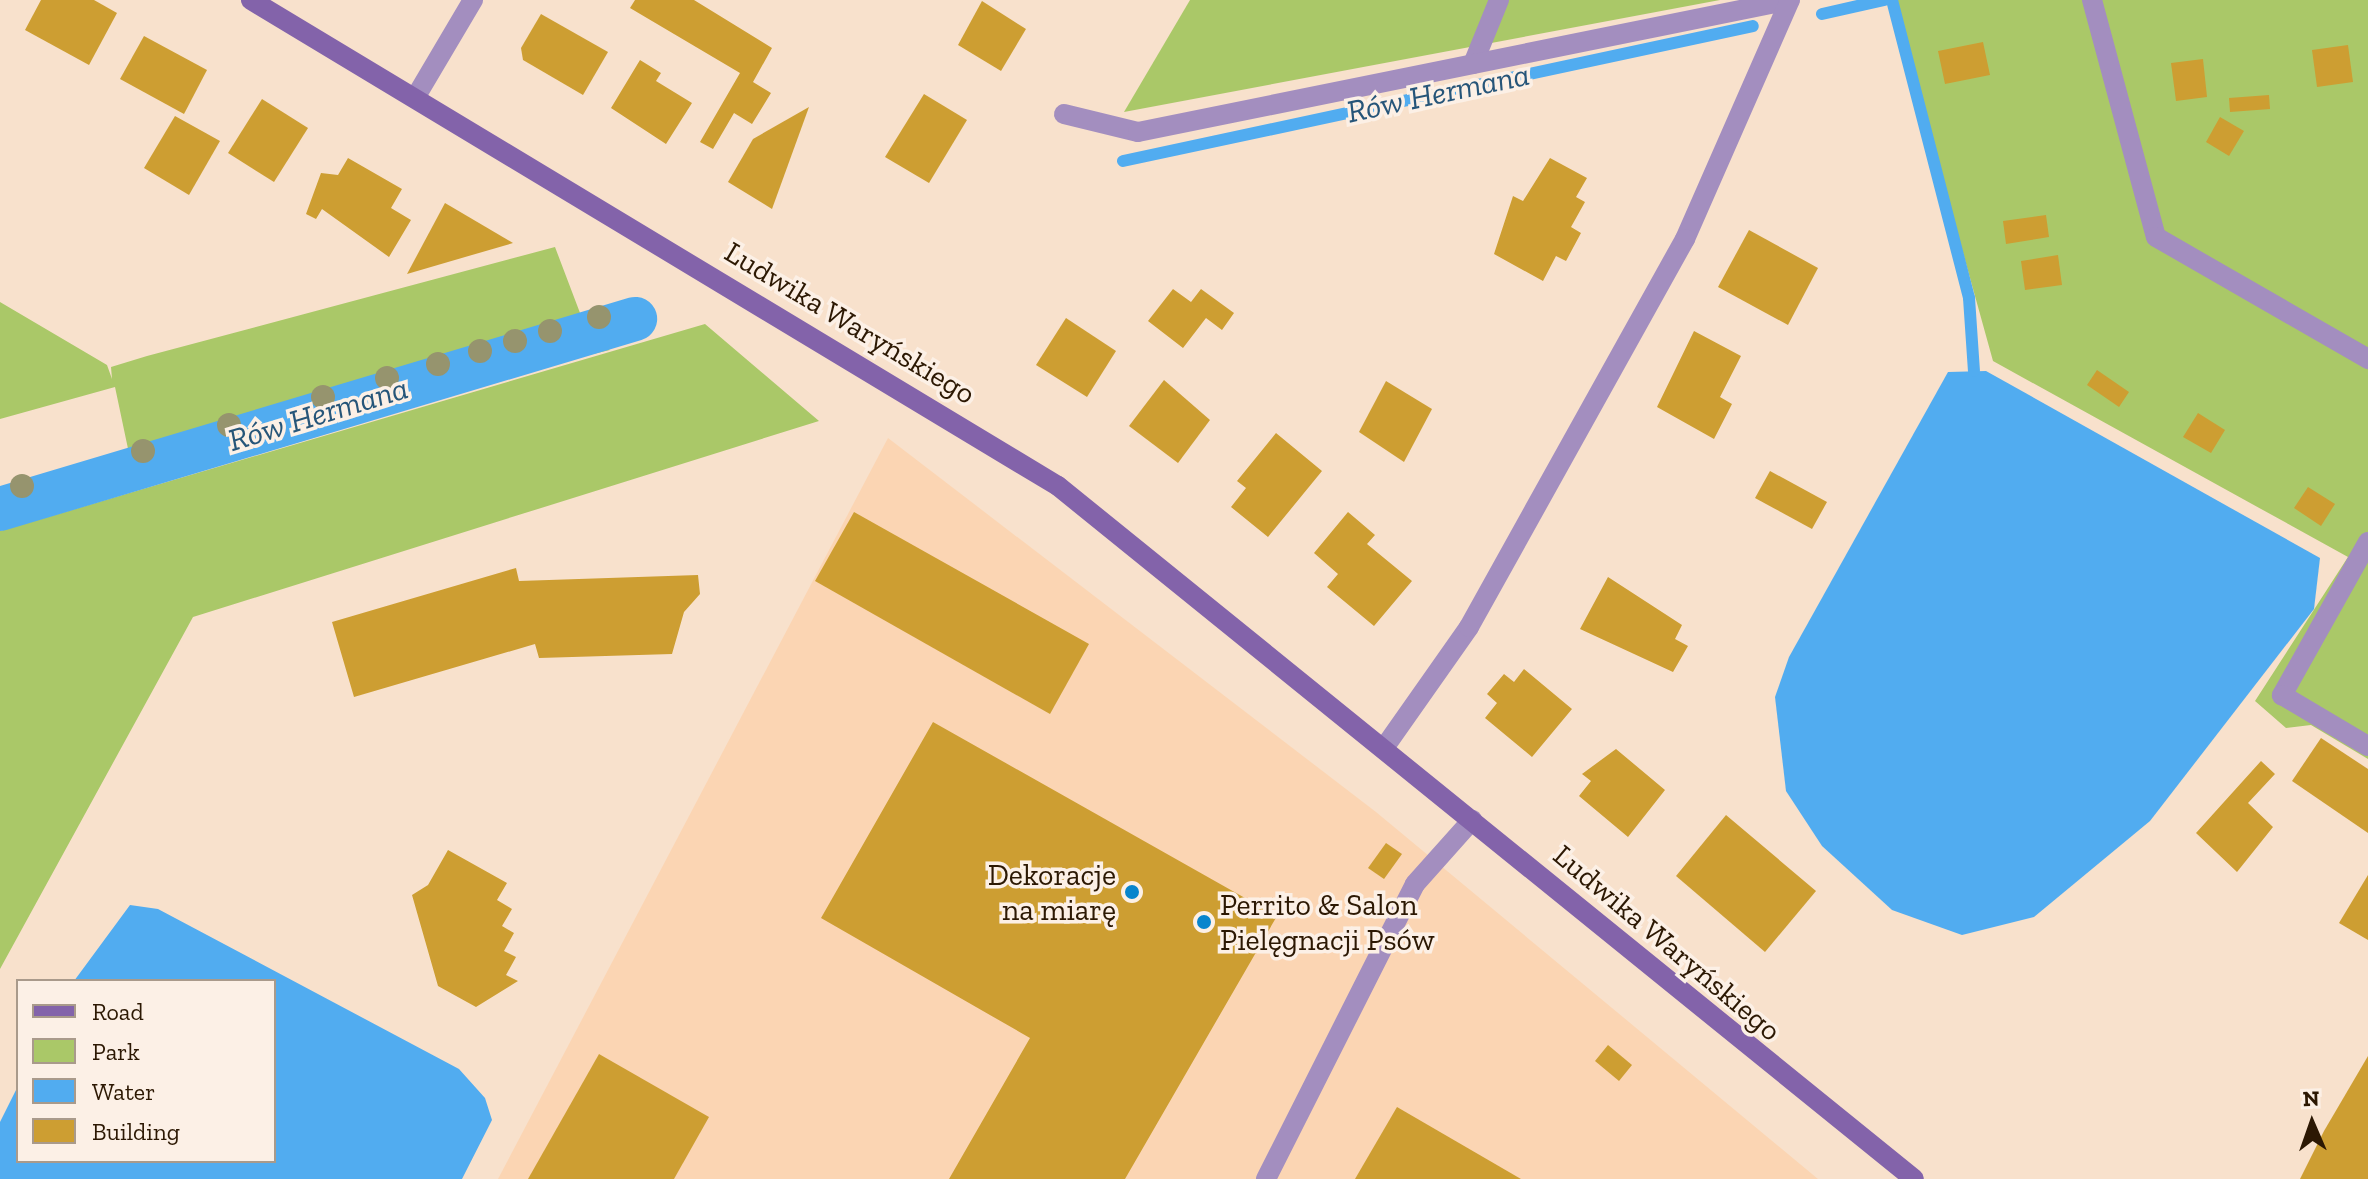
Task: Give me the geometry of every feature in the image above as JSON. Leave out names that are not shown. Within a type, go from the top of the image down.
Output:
[{"type":"street","name":"Ludwika Waryńskiego","points":[[251,0],[1058,486],[1914,1179]]},
{"type":"street","points":[[415,98],[473,0]]},
{"type":"street","points":[[1473,64],[1499,0]]},
{"type":"street","points":[[1064,114],[1138,132],[1790,0]]},
{"type":"street","points":[[1384,748],[1469,627],[1685,239],[1790,0]]},
{"type":"street","points":[[2092,0],[2156,237],[2368,359]]},
{"type":"street","points":[[2368,542],[2282,695],[2368,746]]},
{"type":"street","points":[[1266,1179],[1415,884],[1472,820]]},
{"type":"shaded area","points":[[888,438],[1376,812],[1818,1179],[498,1179]]},
{"type":"green space","points":[[1190,0],[1720,0],[1124,112]]},
{"type":"green space","points":[[1893,0],[2368,0],[2368,759],[2311,725],[2286,728],[2255,701],[2348,557],[1993,361]]},
{"type":"green space","points":[[555,247],[588,334],[610,350],[131,463],[115,387],[0,419],[0,302],[107,365],[112,379],[111,367],[147,356]]},
{"type":"green space","points":[[705,324],[819,421],[193,617],[0,969],[0,531]]},
{"type":"water","points":[[1986,371],[2320,558],[2314,609],[2150,821],[2034,917],[1962,935],[1892,910],[1822,846],[1786,791],[1775,697],[1789,657],[1948,372]]},
{"type":"water","points":[[130,905],[158,909],[459,1069],[485,1098],[492,1120],[462,1179],[0,1179],[0,1122],[16,1090],[16,1163],[276,1163],[276,979],[75,979]]},
{"type":"building","points":[[41,0],[94,0],[117,13],[89,65],[25,30]]},
{"type":"building","points":[[635,0],[694,0],[772,48],[753,82],[771,93],[752,124],[734,113],[713,149],[700,142],[740,73],[630,8]]},
{"type":"building","points":[[982,1],[1026,29],[1001,71],[958,45]]},
{"type":"building","points":[[541,14],[608,52],[583,95],[523,60],[521,48]]},
{"type":"building","points":[[144,36],[207,70],[184,114],[120,79]]},
{"type":"building","points":[[1983,42],[1990,75],[1945,84],[1938,51]]},
{"type":"building","points":[[2348,45],[2353,82],[2317,87],[2312,50]]},
{"type":"building","points":[[2203,59],[2207,97],[2176,101],[2171,63]]},
{"type":"building","points":[[640,60],[661,73],[656,81],[692,103],[666,144],[611,108]]},
{"type":"building","points":[[924,94],[967,120],[929,183],[885,157]]},
{"type":"building","points":[[2269,95],[2270,109],[2230,112],[2229,98]]},
{"type":"building","points":[[262,99],[308,128],[274,182],[228,153]]},
{"type":"building","points":[[809,107],[772,209],[728,182],[753,139]]},
{"type":"building","points":[[175,116],[220,141],[189,195],[144,168]]},
{"type":"building","points":[[2220,117],[2244,131],[2229,156],[2206,142]]},
{"type":"building","points":[[348,158],[402,189],[391,208],[411,220],[389,257],[322,209],[316,219],[306,214],[321,173],[338,175]]},
{"type":"building","points":[[1550,158],[1587,178],[1576,197],[1585,202],[1571,227],[1581,233],[1566,261],[1556,256],[1543,281],[1494,254],[1513,196],[1523,201]]},
{"type":"building","points":[[445,203],[513,243],[407,274]]},
{"type":"building","points":[[2046,215],[2049,237],[2006,244],[2003,221]]},
{"type":"building","points":[[1749,230],[1818,268],[1788,325],[1718,287]]},
{"type":"building","points":[[2058,255],[2062,285],[2025,290],[2021,261]]},
{"type":"building","points":[[1173,289],[1191,302],[1201,289],[1234,313],[1222,330],[1206,318],[1183,348],[1148,321]]},
{"type":"building","points":[[1066,318],[1116,351],[1087,397],[1036,365]]},
{"type":"building","points":[[1694,331],[1741,356],[1720,397],[1732,404],[1714,439],[1657,407]]},
{"type":"building","points":[[2097,370],[2129,392],[2119,407],[2087,385]]},
{"type":"building","points":[[1164,380],[1210,420],[1178,463],[1129,426]]},
{"type":"building","points":[[1386,381],[1432,409],[1404,462],[1359,432]]},
{"type":"building","points":[[2198,413],[2225,430],[2211,453],[2183,437]]},
{"type":"building","points":[[1276,433],[1322,471],[1268,537],[1231,507],[1246,488],[1237,481]]},
{"type":"building","points":[[1770,471],[1827,502],[1812,529],[1755,498]]},
{"type":"building","points":[[2308,487],[2335,504],[2321,526],[2294,508]]},
{"type":"building","points":[[854,512],[1089,644],[1050,714],[815,581]]},
{"type":"building","points":[[1348,512],[1375,535],[1367,544],[1412,581],[1374,626],[1327,587],[1338,574],[1314,553]]},
{"type":"building","points":[[516,568],[519,581],[698,575],[700,594],[684,612],[672,654],[539,658],[535,644],[354,697],[332,622]]},
{"type":"building","points":[[1608,577],[1682,625],[1675,639],[1688,646],[1673,672],[1580,629]]},
{"type":"building","points":[[1524,669],[1572,709],[1532,757],[1485,718],[1497,703],[1487,694],[1504,674],[1514,682]]},
{"type":"building","points":[[933,722],[1277,916],[1125,1179],[949,1179],[1030,1038],[821,918]]},
{"type":"building","points":[[2321,738],[2368,769],[2368,833],[2292,781]]},
{"type":"building","points":[[1616,749],[1665,790],[1628,837],[1579,796],[1591,781],[1582,774]]},
{"type":"building","points":[[2261,761],[2275,774],[2248,803],[2273,827],[2237,872],[2196,833]]},
{"type":"building","points":[[1726,815],[1816,891],[1765,952],[1676,876]]},
{"type":"building","points":[[1386,843],[1402,854],[1384,879],[1368,868]]},
{"type":"building","points":[[448,850],[507,883],[497,900],[512,909],[502,926],[514,933],[504,951],[516,957],[506,975],[518,981],[476,1007],[438,986],[412,895],[428,885]]},
{"type":"building","points":[[2368,875],[2368,940],[2339,923]]},
{"type":"building","points":[[1608,1045],[1632,1065],[1619,1081],[1595,1061]]},
{"type":"building","points":[[599,1054],[709,1117],[674,1179],[528,1179]]},
{"type":"building","points":[[2368,1056],[2368,1179],[2300,1179],[2324,1131]]},
{"type":"building","points":[[1397,1107],[1521,1179],[1355,1179]]},
{"type":"waterway","name":"Rów Hermana","points":[[1822,14],[1884,0]]},
{"type":"waterway","points":[[1892,0],[1969,298],[1974,371]]},
{"type":"waterway","name":"Rów Hermana","points":[[1123,161],[1753,26]]},
{"type":"waterway","name":"Rów Hermana","points":[[0,509],[635,319]]},
{"type":"place","name":"Dekoracje na miarę","points":[[1132,892]]},
{"type":"place","name":"Perrito & Salon Pielęgnacji Psów","points":[[1204,922]]}]
